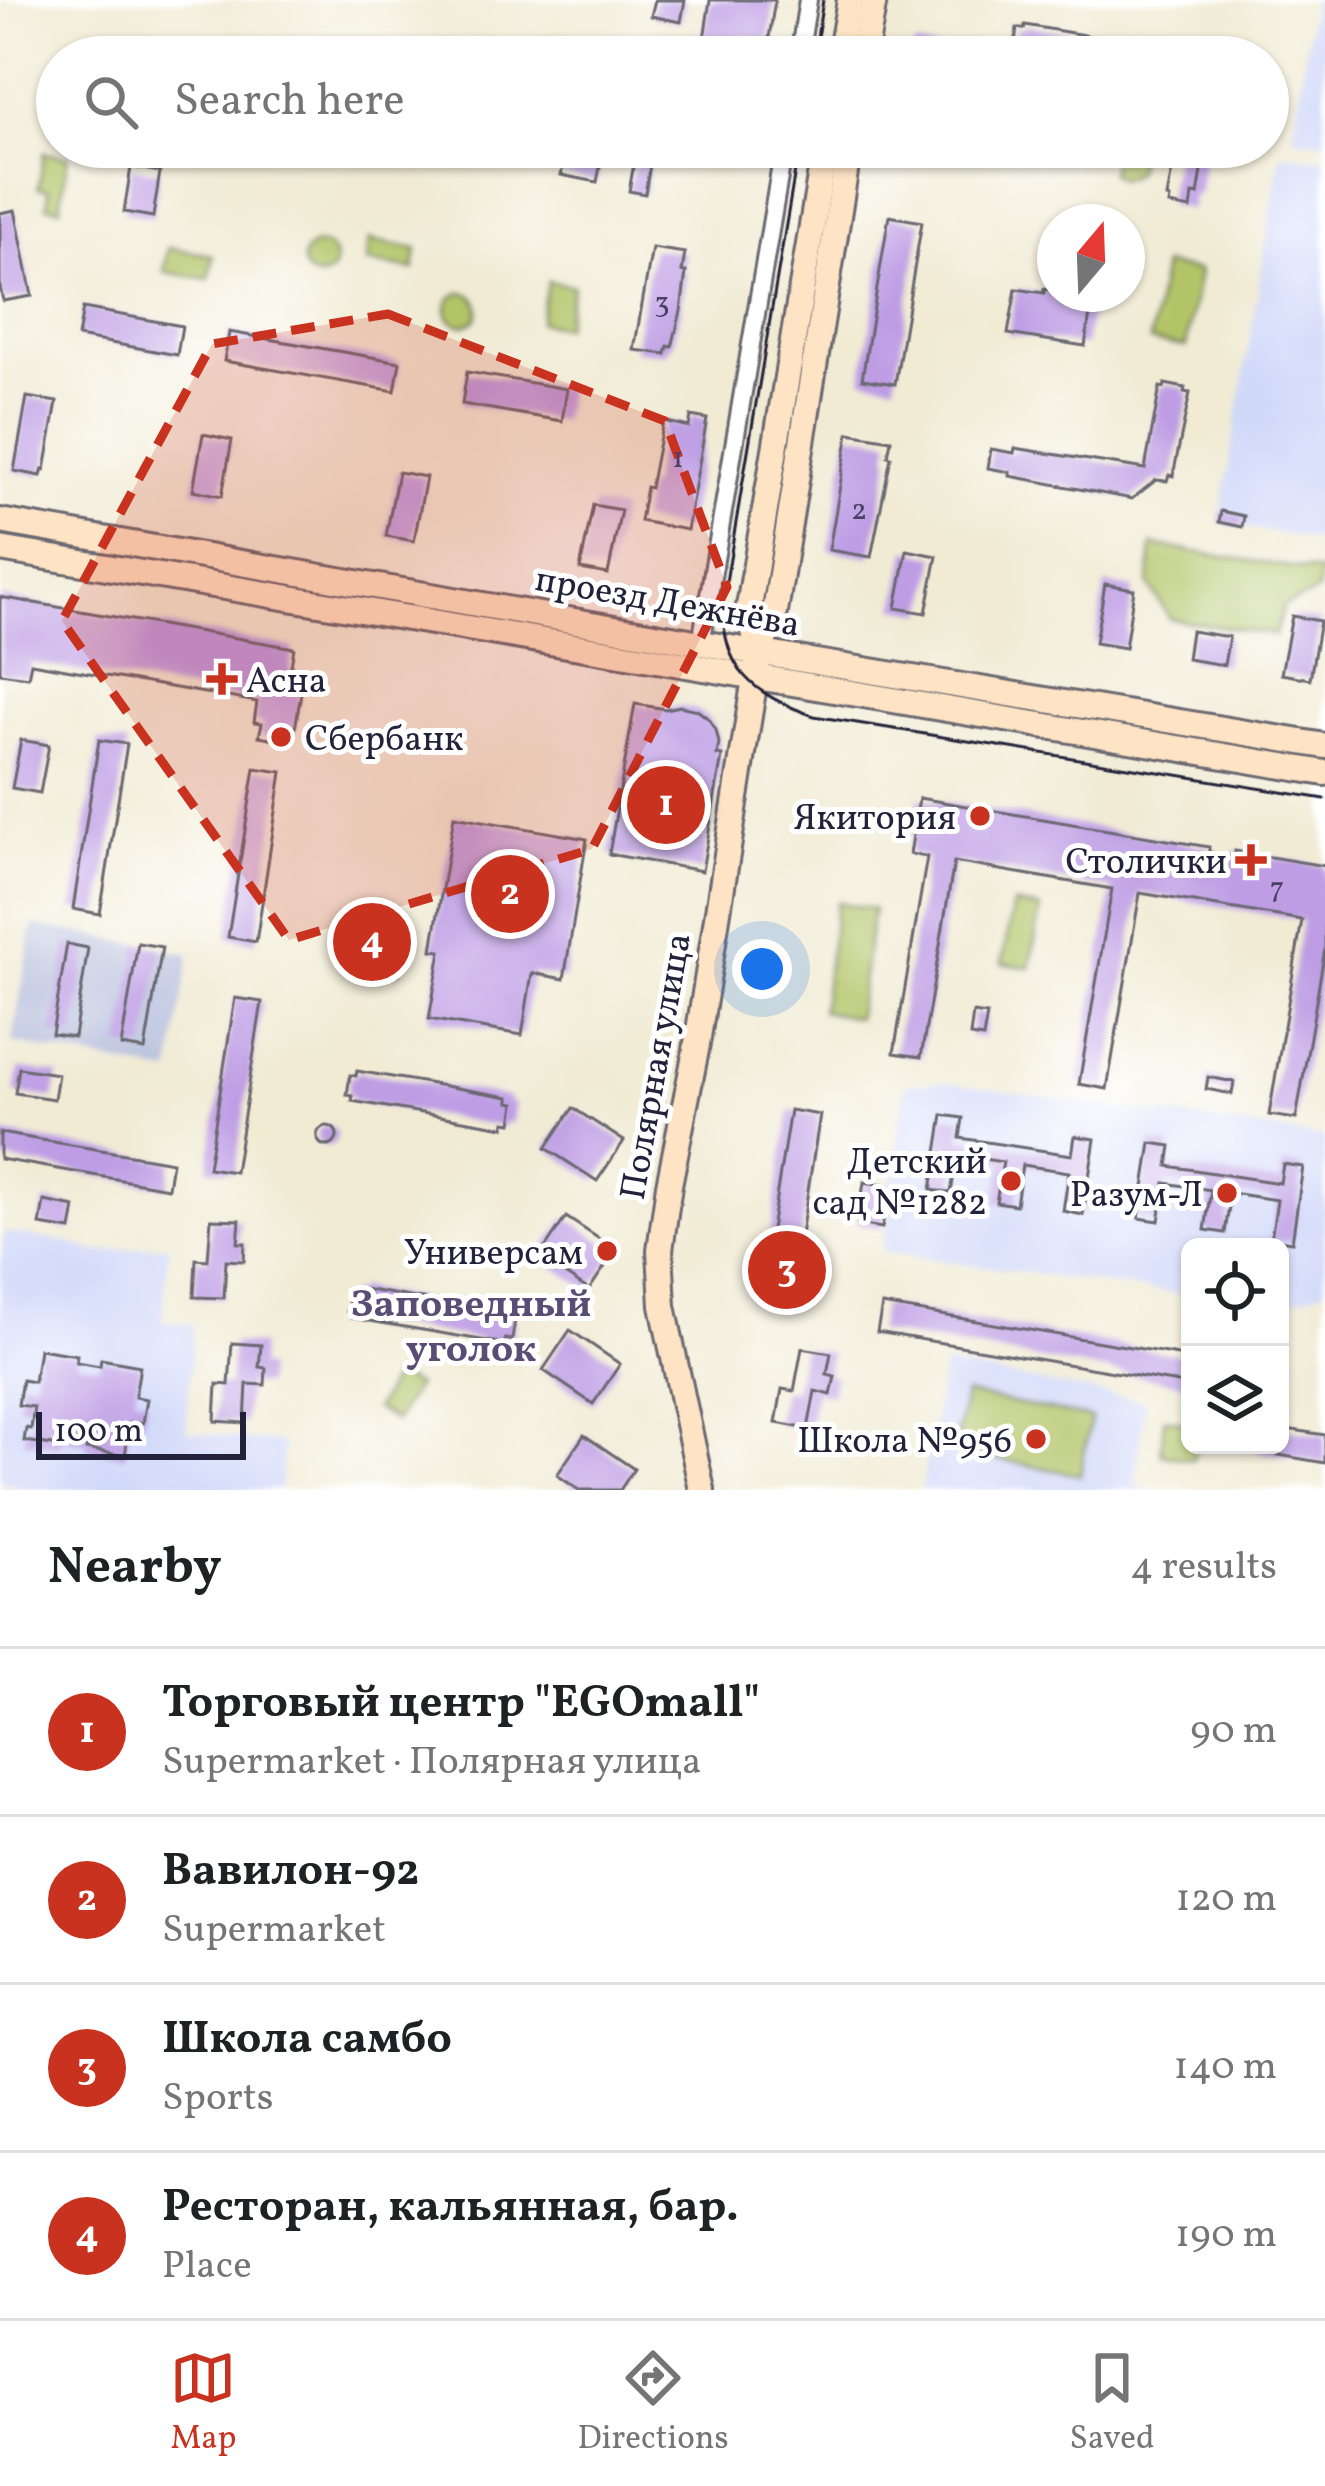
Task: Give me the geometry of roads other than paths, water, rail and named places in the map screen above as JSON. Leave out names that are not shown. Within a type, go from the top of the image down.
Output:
[{"type":"main road","points":[[844,36],[850,0]]},
{"type":"main road","points":[[868,36],[874,0]]},
{"type":"main road","name":"Полярная улица","points":[[757,665],[749,608],[822,168]]},
{"type":"main road","name":"Полярная улица","points":[[702,1490],[663,1306],[660,1250],[757,665],[775,612],[846,168]]},
{"type":"main road","name":"проезд Дежнёва","points":[[0,521],[701,644],[757,665],[1325,773]]},
{"type":"main road","name":"проезд Дежнёва","points":[[0,549],[1325,746]]},
{"type":"street","points":[[802,36],[808,0]]},
{"type":"street","points":[[701,644],[780,168]]},
{"type":"tram line","points":[[817,36],[823,0]]},
{"type":"tram line","points":[[795,168],[723,600],[728,645],[745,676],[774,699],[814,716],[1325,799]]},
{"type":"place","name":"Асна","points":[[222,679]]},
{"type":"place","name":"Сбербанк","points":[[281,737]]},
{"type":"place","name":"Торговый центр \"EGOmall\"","points":[[666,805]]},
{"type":"place","name":"Якитория","points":[[980,816]]},
{"type":"place","name":"Столички","points":[[1251,860]]},
{"type":"place","name":"Вавилон-92","points":[[510,894]]},
{"type":"place","name":"Ресторан, кальянная, бар.","points":[[372,942]]},
{"type":"place","name":"Детский сад №1282","points":[[1011,1181]]},
{"type":"place","name":"Разум-Л","points":[[1227,1193]]},
{"type":"place","name":"Универсам","points":[[607,1251]]},
{"type":"place","name":"Школа самбо","points":[[787,1270]]},
{"type":"place","name":"Школа №956","points":[[1036,1439]]},
{"type":"district","name":"Заповедный уголок","points":[[471,1324]]}]
